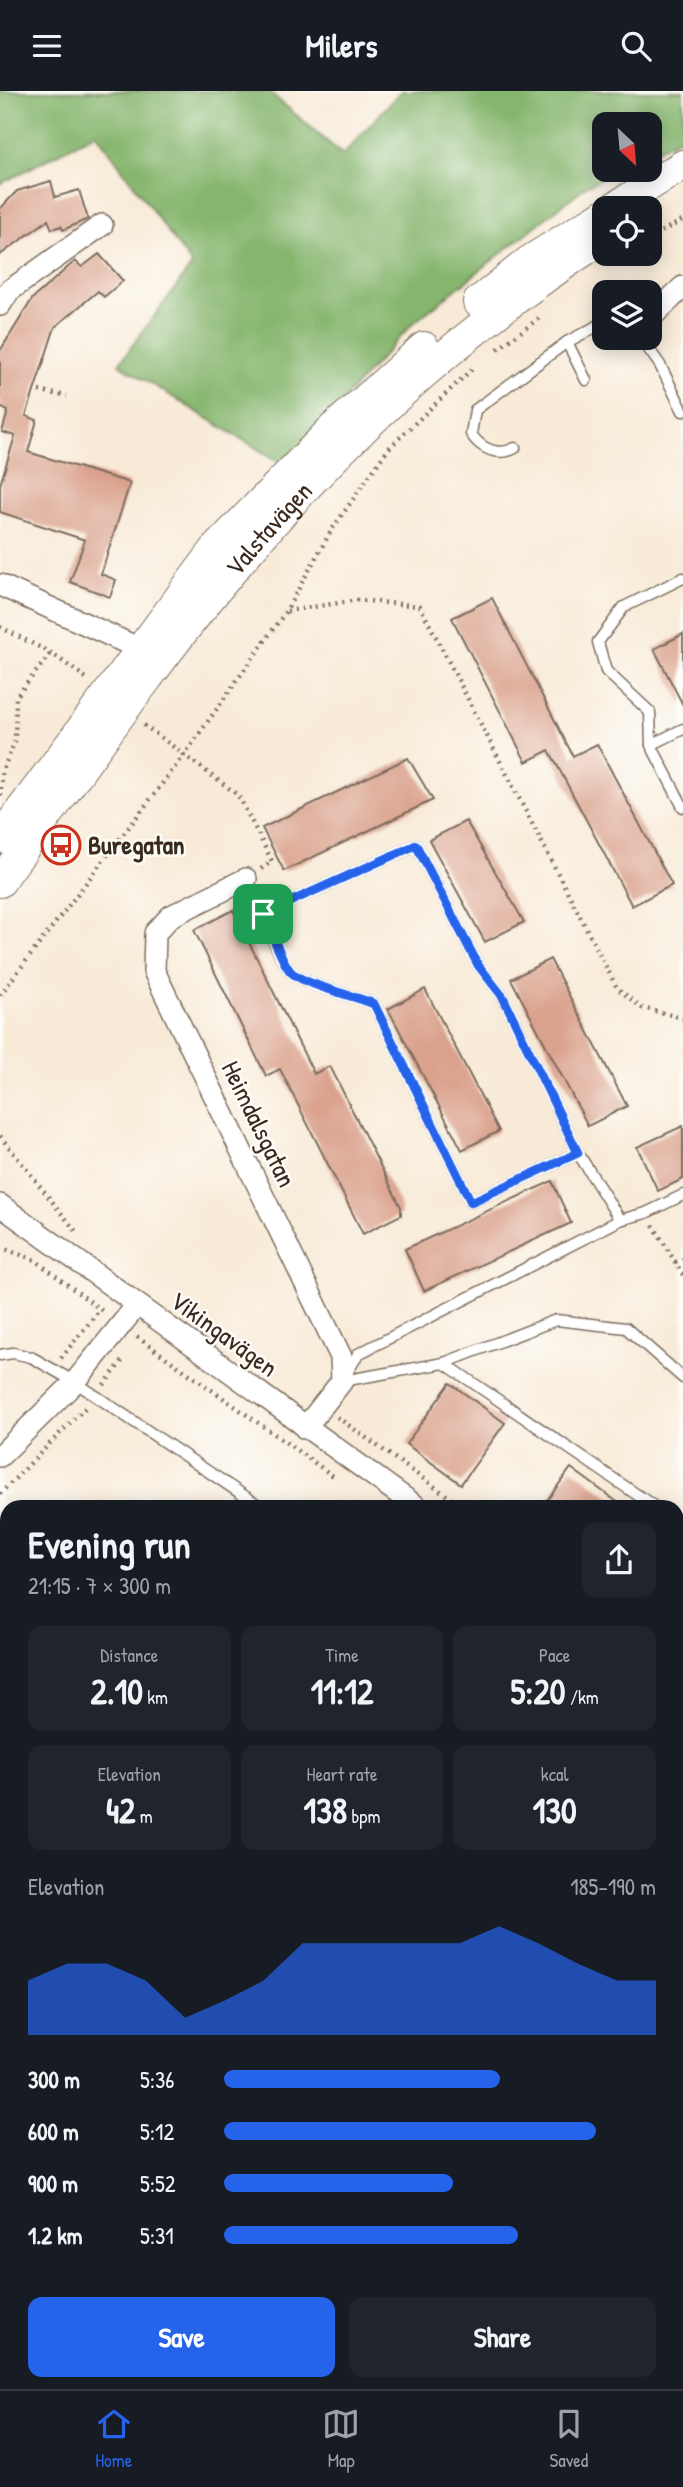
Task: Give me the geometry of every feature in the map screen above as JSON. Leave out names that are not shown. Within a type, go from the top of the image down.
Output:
[{"type":"street","points":[[632,196],[683,165]]},
{"type":"street","points":[[662,201],[683,188]]},
{"type":"street","name":"Valstavägen","points":[[0,882],[151,654],[217,547],[331,430],[443,329],[508,278],[592,222]]},
{"type":"street","points":[[0,305],[9,291],[102,225]]},
{"type":"street","name":"Valstavägen","points":[[0,838],[151,654],[346,446],[453,346],[541,278],[592,246]]},
{"type":"street","points":[[662,307],[683,287]]},
{"type":"street","points":[[0,586],[151,654]]},
{"type":"street","name":"Heimdalsgatan","points":[[246,879],[171,916],[155,933],[154,971],[341,1357],[342,1381]]},
{"type":"street","name":"Vikingavägen","points":[[0,1205],[407,1500]]},
{"type":"street","points":[[0,1456],[75,1382],[137,1304]]},
{"type":"street","points":[[305,1428],[342,1381]]},
{"type":"lane","points":[[515,448],[507,453],[478,444],[471,434],[475,410],[567,342],[592,329]]},
{"type":"lane","points":[[567,342],[586,380]]},
{"type":"lane","points":[[649,350],[683,411]]},
{"type":"lane","points":[[683,578],[624,607],[598,642],[606,671],[650,712],[651,745],[683,807]]},
{"type":"lane","points":[[651,745],[683,729]]},
{"type":"lane","points":[[263,914],[416,845],[478,965],[503,997],[578,1153],[620,1220]]},
{"type":"lane","points":[[246,879],[291,972],[313,983],[346,992],[374,1004],[471,1202],[578,1153]]},
{"type":"lane","points":[[342,1381],[358,1354],[620,1220],[646,1213],[683,1195]]},
{"type":"lane","points":[[342,1381],[444,1363],[556,1320],[626,1328],[683,1378]]},
{"type":"lane","points":[[0,1355],[13,1353],[31,1357],[75,1382],[251,1500]]},
{"type":"lane","points":[[444,1363],[645,1500]]},
{"type":"path","points":[[662,232],[683,220]]},
{"type":"path","points":[[488,357],[550,309]]},
{"type":"path","points":[[0,995],[185,754],[286,611],[331,531],[388,449],[478,365]]},
{"type":"path","points":[[39,391],[67,396]]},
{"type":"path","points":[[286,611],[358,600],[420,606],[617,988],[642,1008],[683,1018]]},
{"type":"path","points":[[0,627],[51,653],[86,678]]},
{"type":"path","points":[[2,772],[15,741],[16,697],[51,653]]},
{"type":"path","points":[[137,720],[238,795],[272,861],[246,879]]},
{"type":"path","points":[[0,758],[1,796]]},
{"type":"path","points":[[646,1213],[683,1275]]},
{"type":"path","points":[[0,1247],[35,1259],[121,1325],[343,1483]]},
{"type":"path","points":[[676,1262],[683,1259]]},
{"type":"green space","points":[[0,91],[268,91],[343,155],[401,91],[683,91],[683,136],[662,147],[662,112],[592,112],[594,182],[412,324],[284,465],[119,364],[192,265],[96,133],[0,184]]},
{"type":"building","points":[[51,181],[55,197],[79,190],[88,219],[63,230],[61,226],[52,229],[48,220],[0,255],[0,209],[17,191]]},
{"type":"building","points":[[99,254],[123,281],[104,297],[98,291],[55,327],[26,416],[37,420],[28,452],[130,483],[101,574],[116,580],[110,597],[70,582],[85,540],[0,512],[0,485],[15,436],[2,432],[8,411],[0,407],[0,351],[33,298],[75,261],[82,267]]},
{"type":"building","points":[[492,598],[573,756],[597,744],[672,885],[632,906],[549,750],[526,762],[452,618]]},
{"type":"building","points":[[683,634],[683,705],[654,649]]},
{"type":"building","points":[[408,758],[433,800],[284,871],[262,828]]},
{"type":"building","points":[[466,821],[524,922],[485,942],[429,840]]},
{"type":"building","points":[[233,910],[314,1074],[330,1066],[401,1207],[401,1215],[363,1234],[280,1069],[266,1076],[194,930]]},
{"type":"building","points":[[550,959],[627,1106],[588,1126],[511,979]]},
{"type":"building","points":[[425,989],[499,1131],[462,1150],[388,1009]]},
{"type":"building","points":[[683,1126],[683,1179],[658,1191],[637,1147]]},
{"type":"building","points":[[552,1181],[571,1223],[424,1291],[405,1249]]},
{"type":"building","points":[[450,1383],[505,1423],[461,1484],[406,1444]]},
{"type":"building","points":[[571,1468],[614,1500],[547,1500]]},
{"type":"place","name":"Buregatan","points":[[61,845]]},
{"type":"route","points":[[416,845],[478,965],[503,997],[578,1153],[471,1202],[374,1004],[346,992],[313,983],[291,972],[263,914],[416,845]]}]
